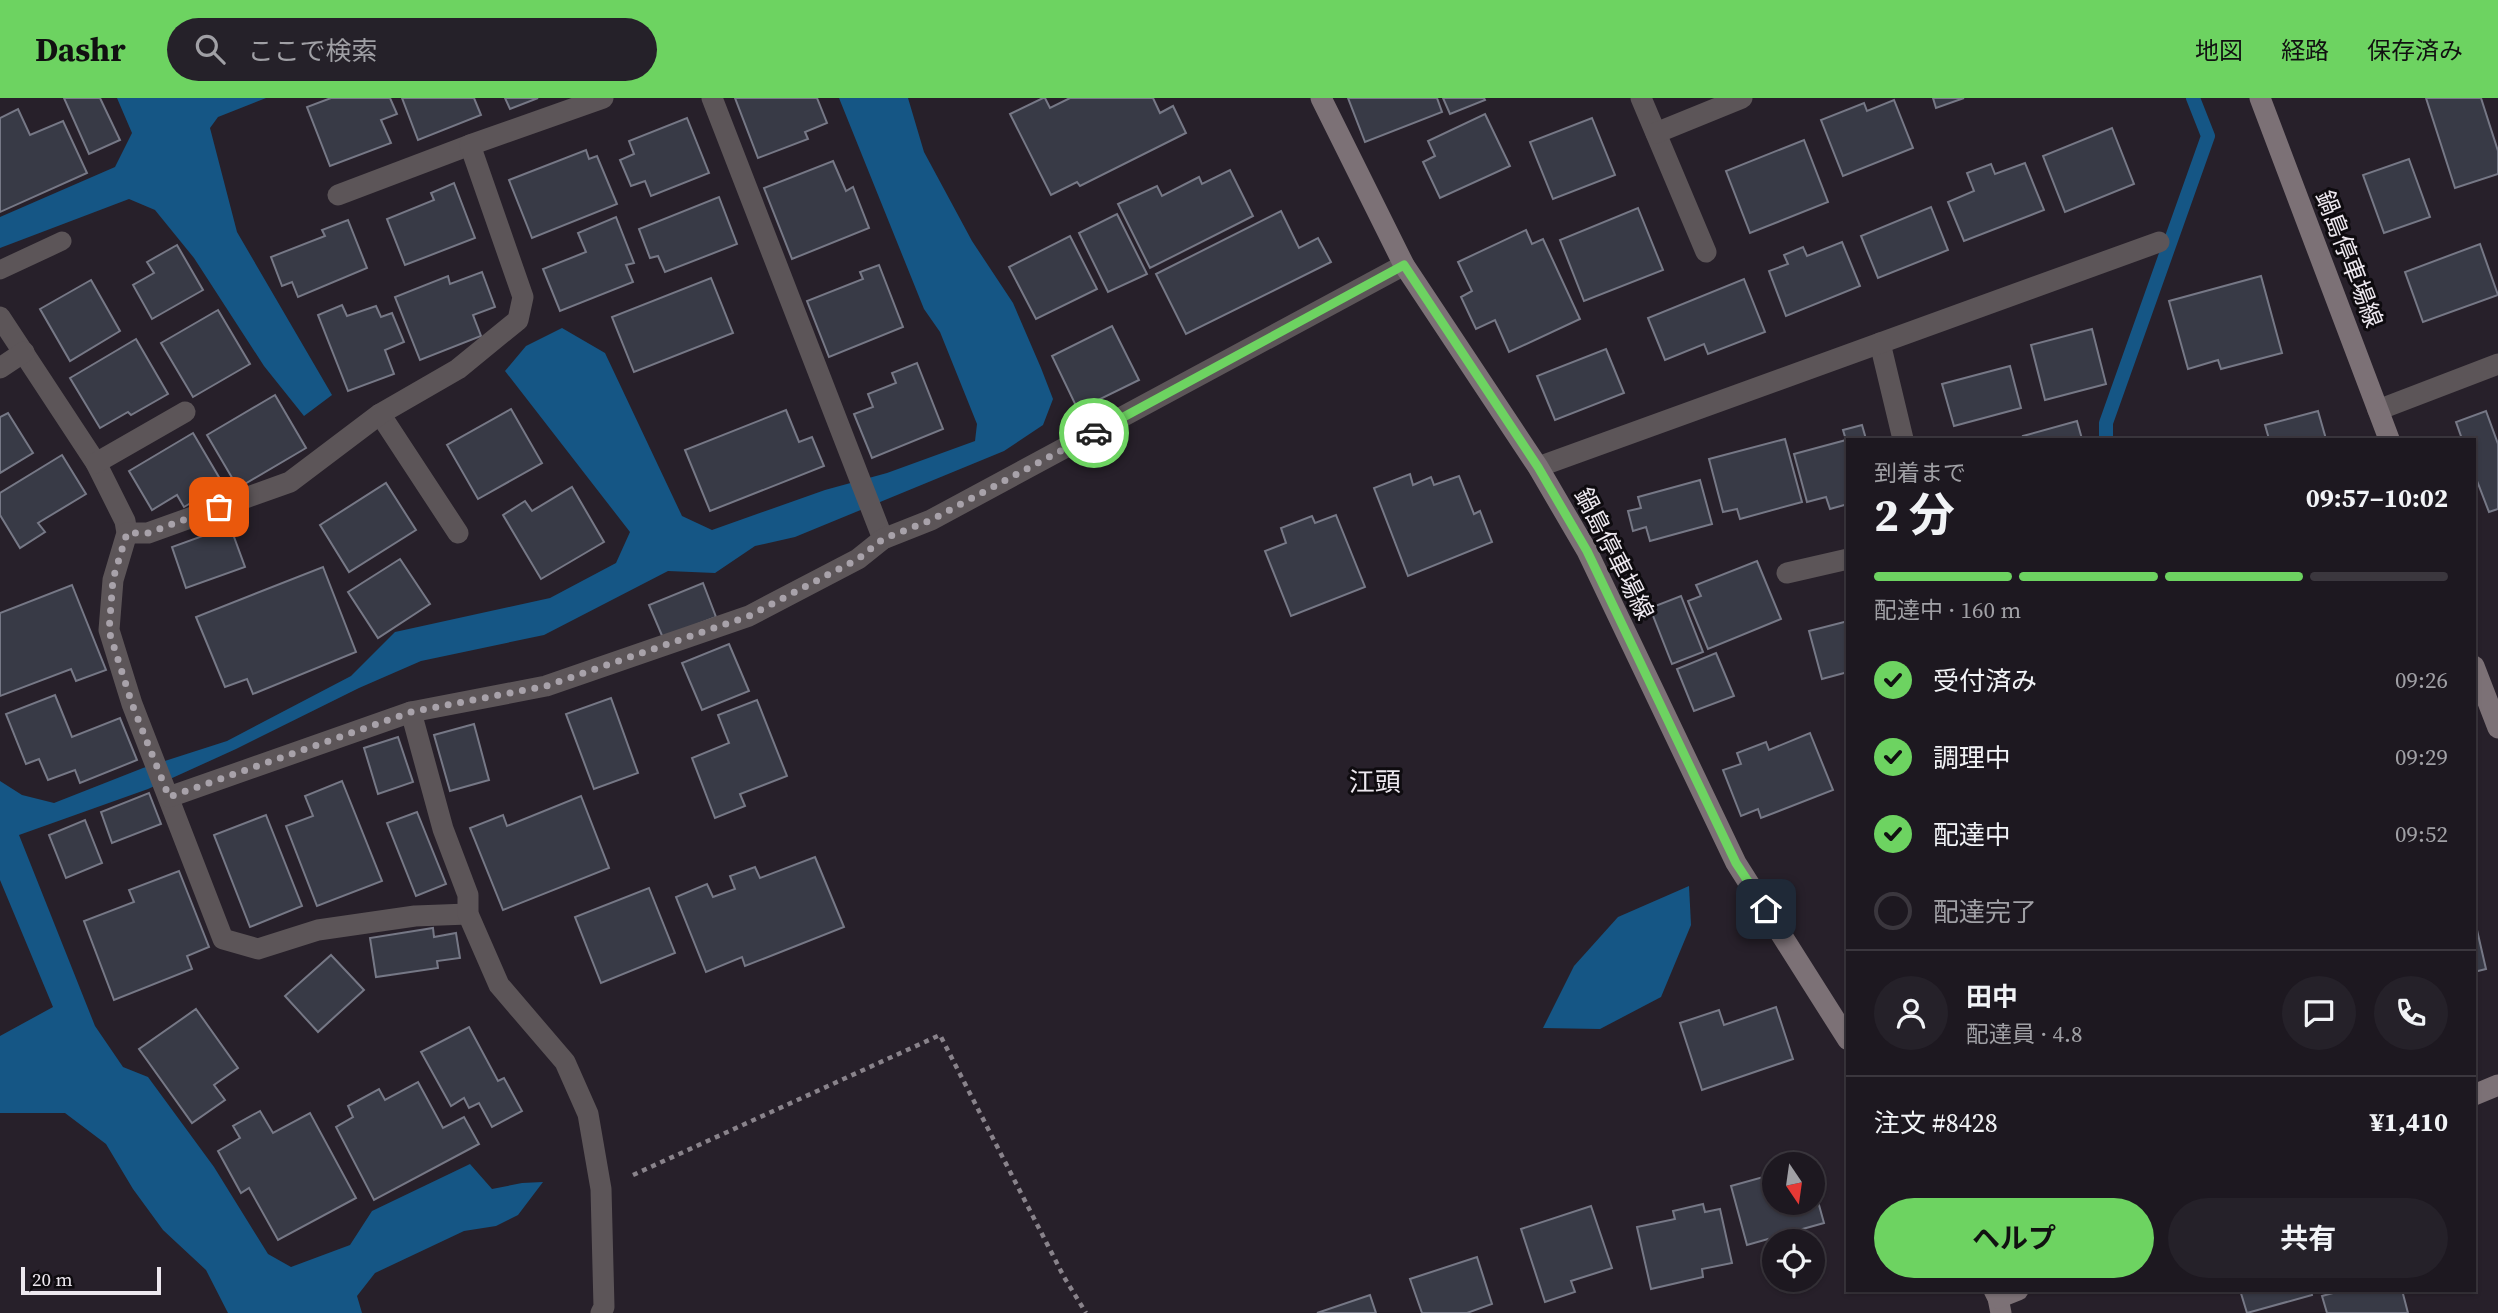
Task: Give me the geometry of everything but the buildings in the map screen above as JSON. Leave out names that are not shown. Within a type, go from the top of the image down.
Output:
[{"type":"main road","name":"鍋島停車場線","points":[[1321,98],[1404,265],[1538,467],[1587,551],[1736,863],[1846,1038]]},
{"type":"main road","name":"鍋島停車場線","points":[[2260,98],[2389,438]]},
{"type":"main road","points":[[2476,669],[2491,690],[2498,729]]},
{"type":"main road","points":[[2476,1094],[2498,1085]]},
{"type":"street","points":[[338,195],[603,98]]},
{"type":"street","points":[[712,98],[879,530]]},
{"type":"street","points":[[1641,98],[1706,252]]},
{"type":"street","points":[[1656,133],[1742,98]]},
{"type":"street","points":[[127,533],[148,533],[290,482],[380,414],[458,369],[519,320],[523,297],[470,145]]},
{"type":"street","points":[[1538,467],[2159,242]]},
{"type":"street","points":[[167,793],[411,712],[546,686],[749,616],[858,559],[879,530],[943,514],[1404,265]]},
{"type":"street","points":[[0,317],[96,463],[125,521],[127,533],[113,579],[109,631],[132,704],[223,939],[258,949],[318,930],[415,916],[468,914]]},
{"type":"street","points":[[1880,343],[1903,438]]},
{"type":"street","points":[[0,368],[24,352]]},
{"type":"street","points":[[2378,410],[2498,364]]},
{"type":"street","points":[[96,463],[185,412]]},
{"type":"street","points":[[380,414],[458,533]]},
{"type":"street","points":[[1787,573],[1846,559]]},
{"type":"street","points":[[411,712],[443,830],[468,895],[468,914],[499,985],[565,1062],[588,1114],[601,1189],[604,1307],[601,1313]]},
{"type":"lane","points":[[0,270],[62,241]]},
{"type":"path","points":[[601,1189],[940,1035],[1064,1278],[1086,1313]]},
{"type":"water","points":[[117,98],[266,98],[218,117],[210,128],[237,232],[332,395],[304,416],[264,366],[194,258],[155,210],[129,199],[0,248],[0,217],[115,167],[132,133]]},
{"type":"water","points":[[839,98],[908,98],[924,152],[972,241],[1013,303],[1041,368],[1053,399],[1043,425],[1004,451],[795,537],[755,546],[715,573],[668,571],[544,635],[421,661],[148,789],[19,835],[95,1026],[123,1067],[148,1077],[214,1167],[268,1254],[291,1267],[350,1245],[372,1211],[470,1164],[492,1189],[543,1182],[518,1215],[496,1226],[464,1231],[375,1273],[357,1296],[362,1313],[228,1313],[206,1270],[163,1230],[133,1189],[106,1144],[65,1113],[0,1113],[0,1036],[53,1007],[0,880],[0,781],[22,795],[54,803],[143,768],[227,741],[351,676],[395,632],[550,598],[616,563],[630,532],[505,371],[526,346],[562,328],[605,353],[682,516],[712,530],[825,490],[887,473],[975,441],[977,424],[940,332],[924,309]]},
{"type":"water","points":[[1689,886],[1691,925],[1661,997],[1600,1029],[1543,1028],[1574,966],[1618,917]]},
{"type":"waterway","points":[[2106,438],[2106,423],[2208,136],[2193,98]]},
{"type":"way so far","points":[[219,507],[148,533],[127,533],[113,579],[109,631],[132,704],[169,797],[411,712],[546,686],[749,616],[858,559],[883,539],[931,520],[1094,433]]},
{"type":"district","name":"江頭","points":[[1375,782]]},
{"type":"route","points":[[1094,433],[1404,265],[1538,467],[1587,551],[1736,863],[1766,909]]}]
